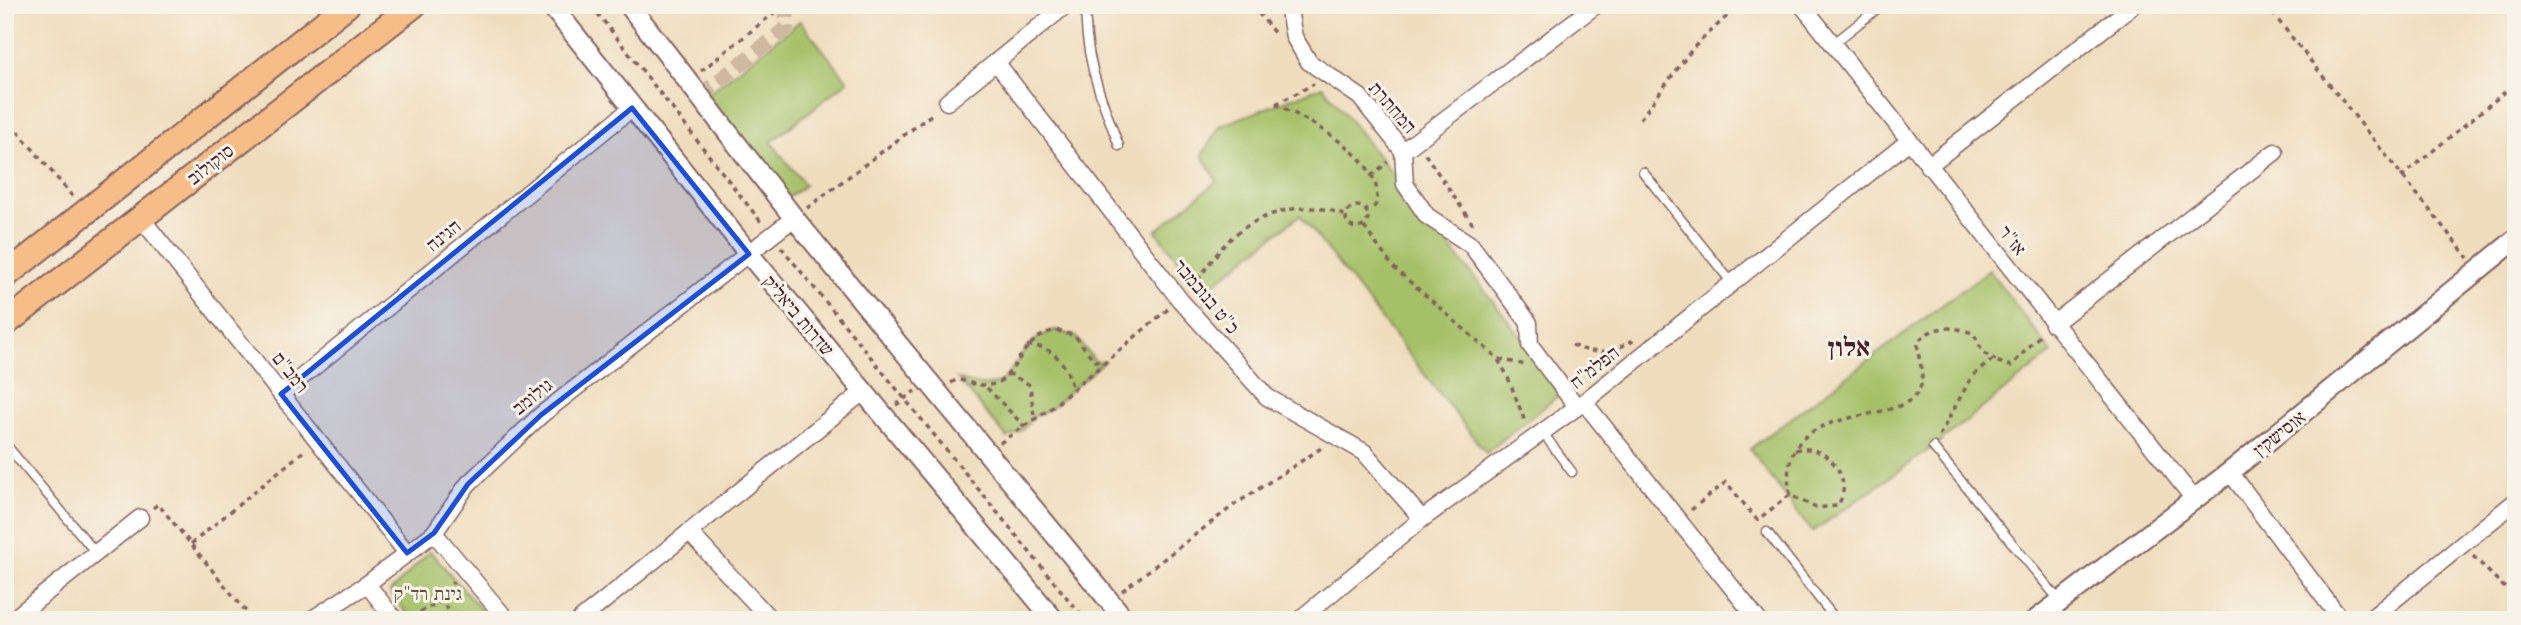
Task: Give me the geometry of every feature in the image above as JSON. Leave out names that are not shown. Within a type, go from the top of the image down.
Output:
[{"type":"main road","name":"סוקולוב","points":[[5,276],[346,5]]},
{"type":"main road","name":"סוקולוב","points":[[5,324],[414,5]]},
{"type":"street","name":"שדרות ביאליק","points":[[551,5],[749,254],[1054,620]]},
{"type":"street","points":[[629,5],[794,218],[1125,620]]},
{"type":"street","points":[[947,102],[1066,5]]},
{"type":"street","name":"המחתרת","points":[[1289,5],[1294,37],[1309,62],[1360,97],[1409,146],[1405,184],[1427,216],[1471,244],[1529,323],[1530,345],[1678,520],[1758,620]]},
{"type":"street","points":[[1409,146],[1596,5]]},
{"type":"street","name":"אז\"ר","points":[[1802,5],[2194,499]]},
{"type":"street","points":[[1928,166],[2134,6]]},
{"type":"street","name":"כ\"ט בנובמבר","points":[[996,62],[1180,300],[1267,397],[1364,452],[1422,519]]},
{"type":"street","name":"הגינה","points":[[281,394],[632,108]]},
{"type":"street","name":"הפלמ\"ח","points":[[1299,620],[1422,519],[1580,405],[1909,141]]},
{"type":"street","points":[[2052,323],[2275,152]]},
{"type":"street","name":"רמב\"ם","points":[[141,218],[407,554]]},
{"type":"street","name":"גולומב","points":[[311,620],[368,584],[434,533],[468,484],[501,449],[794,218]]},
{"type":"street","name":"אוסישקין","points":[[2036,620],[2230,472],[2516,239]]},
{"type":"street","points":[[580,620],[863,392]]},
{"type":"street","points":[[2230,472],[2342,620]]},
{"type":"street","points":[[2369,620],[2516,501]]},
{"type":"street","points":[[12,620],[140,518]]},
{"type":"street","points":[[689,532],[771,620]]},
{"type":"street","points":[[434,533],[507,620]]},
{"type":"street","points":[[368,584],[395,620]]},
{"type":"lane","points":[[1086,5],[1086,41],[1094,79],[1119,146]]},
{"type":"lane","points":[[1833,44],[1882,5]]},
{"type":"lane","points":[[1643,172],[1732,284]]},
{"type":"lane","points":[[1539,436],[1572,471]]},
{"type":"lane","points":[[8,447],[96,552]]},
{"type":"lane","points":[[1933,447],[2059,600]]},
{"type":"lane","points":[[1767,532],[1836,620]]},
{"type":"path","points":[[591,5],[772,236],[1086,620]]},
{"type":"path","points":[[688,81],[784,5]]},
{"type":"path","points":[[1640,119],[1693,48],[1739,5]]},
{"type":"path","points":[[2266,5],[2401,177],[2480,271]]},
{"type":"path","points":[[2401,177],[2516,83]]},
{"type":"path","points":[[794,218],[947,102]]},
{"type":"path","points":[[1276,104],[1323,130],[1358,158],[1367,169],[1378,193],[1375,206],[1366,210],[1354,206],[1346,216]]},
{"type":"path","points":[[5,116],[86,212]]},
{"type":"path","points":[[1409,146],[1477,229],[1471,244]]},
{"type":"path","points":[[988,453],[1025,428],[1034,416],[1050,409],[1180,300],[1229,239],[1250,224],[1293,208],[1310,208],[1346,216],[1353,228],[1364,227]]},
{"type":"path","points":[[1364,227],[1369,217],[1366,210]]},
{"type":"path","points":[[1364,227],[1393,267],[1418,291],[1464,326],[1497,358],[1539,436]]},
{"type":"path","points":[[1795,450],[1806,447],[1830,459],[1837,467],[1843,499],[1837,506],[1828,510],[1806,506],[1790,495],[1787,464],[1795,450],[1814,431],[1860,413],[1894,410],[1915,395],[1921,374],[1918,342],[1931,330],[1967,331],[1974,334],[1983,353],[2011,366],[2052,323]]},
{"type":"path","points":[[987,388],[998,385],[1027,346],[1044,333],[1066,331],[1075,336],[1095,361],[1104,361]]},
{"type":"path","points":[[1572,345],[1602,354],[1616,350],[1630,341],[1643,355]]},
{"type":"path","points":[[1027,346],[1043,348],[1062,362],[1070,374],[1072,389]]},
{"type":"path","points":[[1933,447],[1972,376],[1996,360]]},
{"type":"path","points":[[1009,373],[1030,384],[1034,416]]},
{"type":"path","points":[[883,415],[905,398],[932,386],[958,379],[987,388],[1025,428]]},
{"type":"path","points":[[1109,601],[1234,505],[1339,438]]},
{"type":"path","points":[[191,544],[317,439]]},
{"type":"path","points":[[1678,520],[1726,482],[1757,520],[1790,495]]},
{"type":"path","points":[[140,518],[158,504],[253,620]]},
{"type":"path","points":[[2462,545],[2516,599]]},
{"type":"path","points":[[406,620],[441,601],[463,567]]},
{"type":"path","points":[[441,601],[456,620]]},
{"type":"highlighted area","points":[[632,108],[749,254],[541,415],[468,484],[434,533],[407,553],[281,394]]},
{"type":"green space","points":[[800,21],[848,81],[771,142],[805,185],[789,197],[707,94]]},
{"type":"green space","points":[[1323,86],[1564,391],[1486,453],[1300,215],[1203,292],[1156,231],[1217,181],[1202,155],[1220,126]]},
{"type":"green space","points":[[1989,270],[2052,353],[1933,447],[1812,532],[1750,449]]},
{"type":"green space","points":[[1055,330],[1075,336],[1095,361],[1104,361],[1050,409],[1034,416],[1022,430],[1007,438],[958,379],[979,385],[993,384],[1004,379],[1027,348]]},
{"type":"green space","name":"גינת רד\"ק","points":[[430,551],[490,620],[412,620],[390,592]]},
{"type":"tunnel","points":[[700,96],[786,29],[787,5]]},
{"type":"district","name":"אלון","points":[[1849,347]]}]
